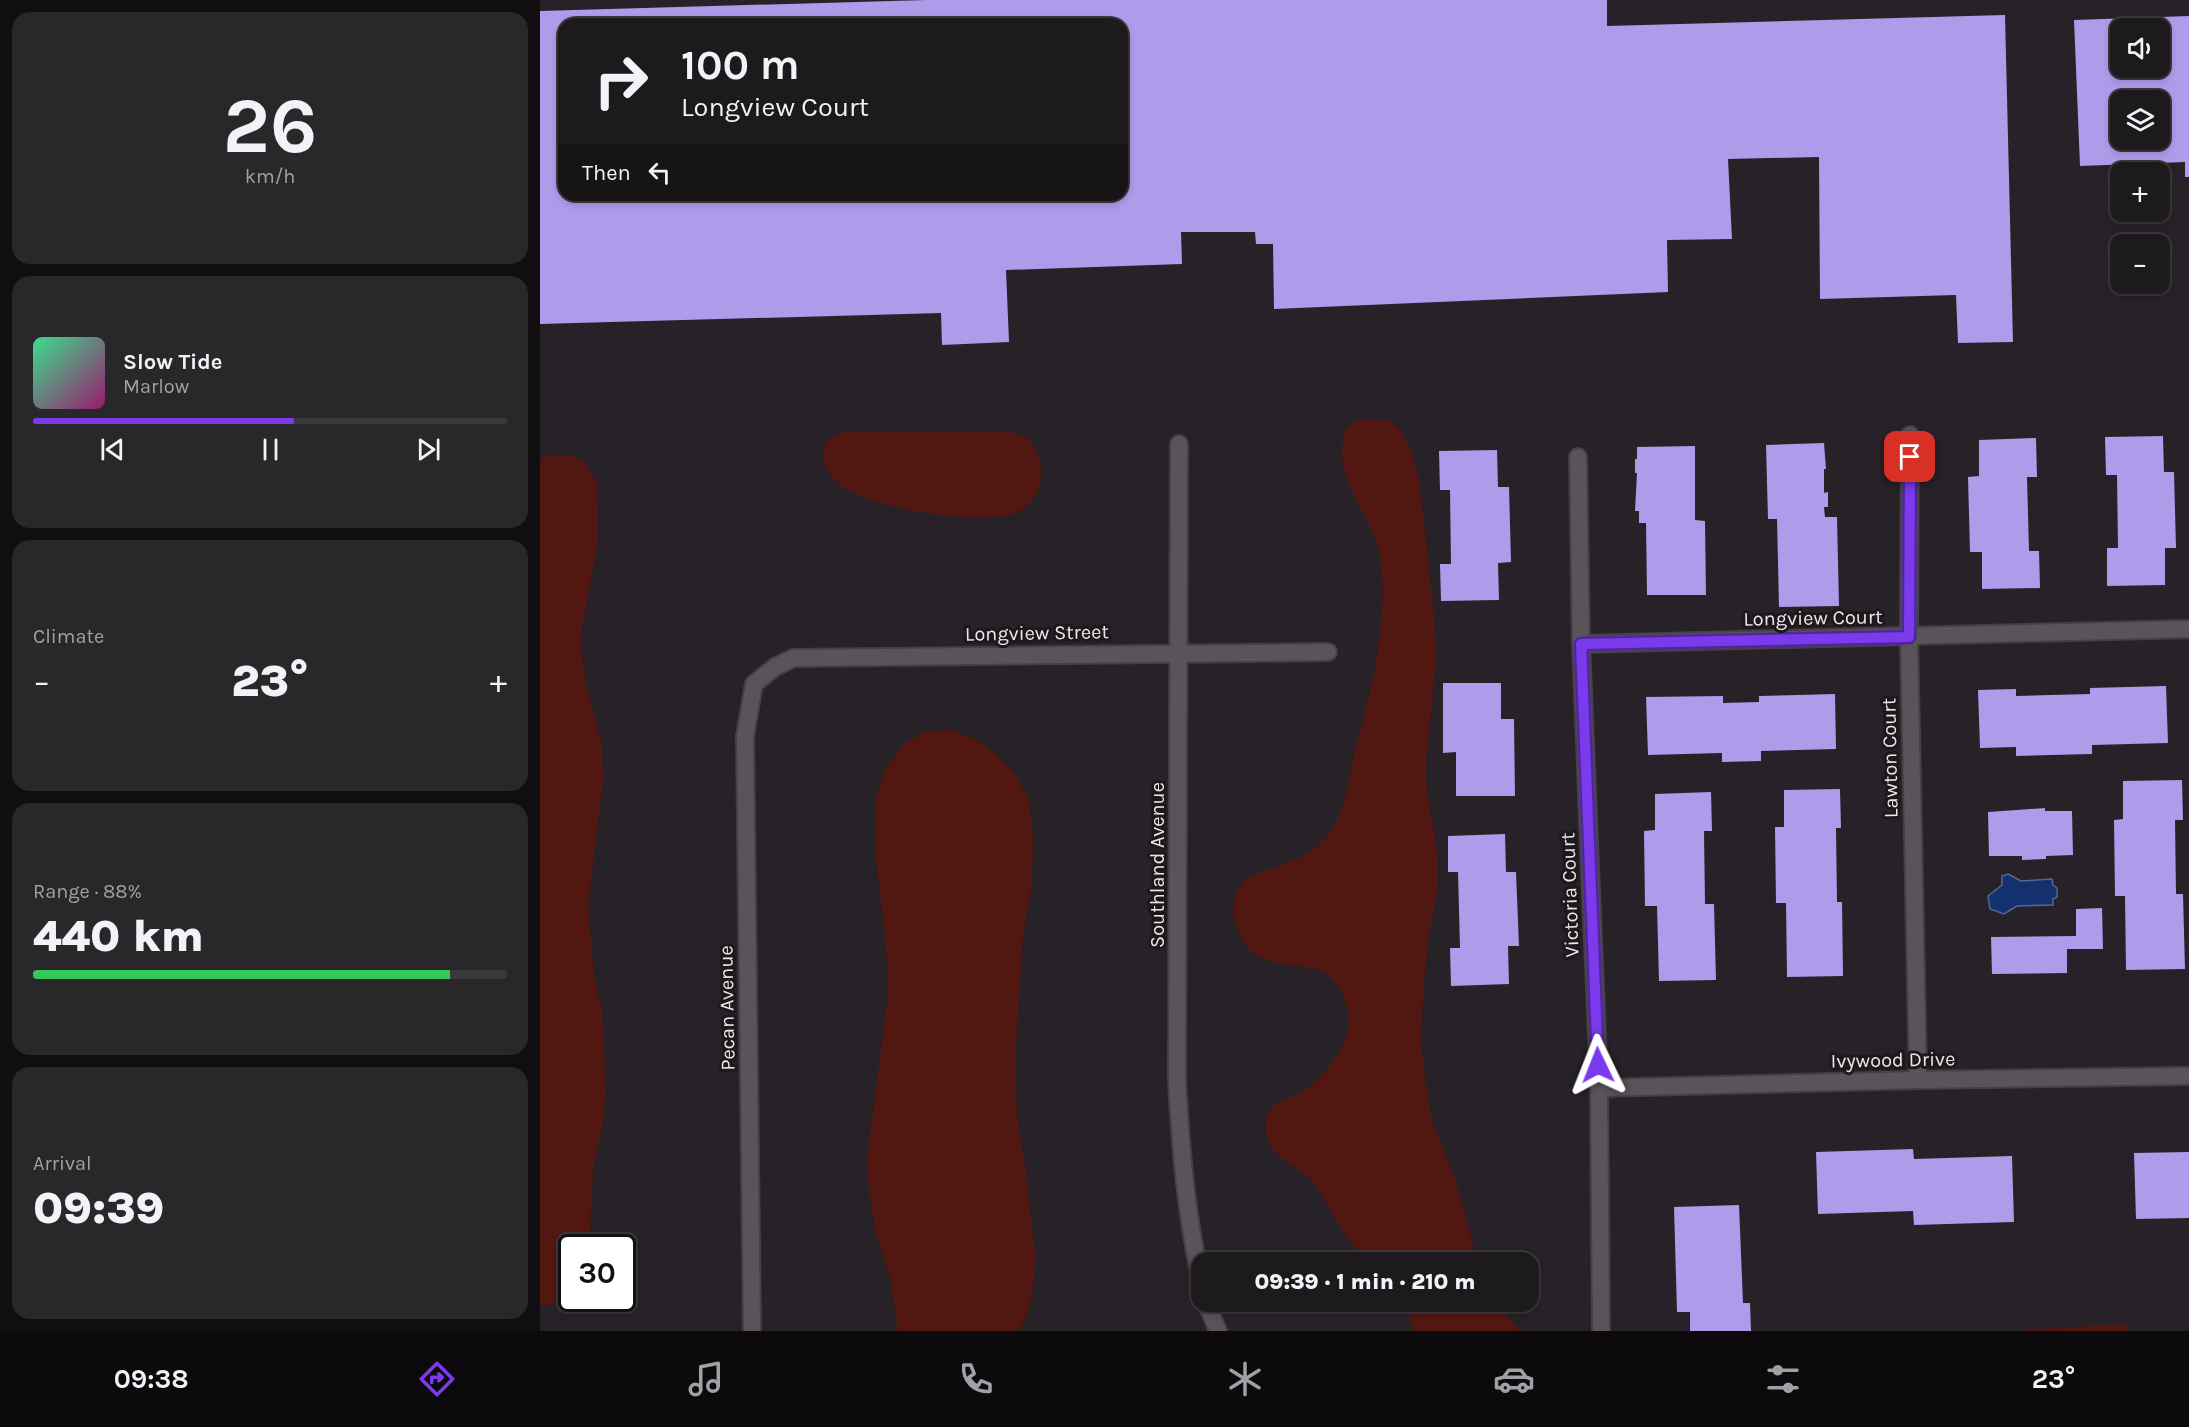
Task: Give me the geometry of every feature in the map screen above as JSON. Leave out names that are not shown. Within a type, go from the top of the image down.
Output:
[{"type":"street","name":"Lawton Court","points":[[1910,435],[1909,637],[1918,1080]]},
{"type":"street","name":"Southland Avenue","points":[[1179,444],[1177,1081],[1182,1164],[1195,1252]]},
{"type":"street","name":"Victoria Court","points":[[1578,458],[1581,644],[1599,1088],[1601,1331]]},
{"type":"street","name":"Longview Court","points":[[1581,644],[2189,629]]},
{"type":"street","name":"Longview Street","points":[[754,684],[775,667],[793,658],[1328,652]]},
{"type":"street","name":"Pecan Avenue","points":[[752,1331],[745,736],[754,684]]},
{"type":"street","name":"Ivywood Drive","points":[[1599,1088],[2189,1076]]},
{"type":"street","points":[[1210,1312],[1218,1331]]},
{"type":"shaded area","points":[[1374,419],[1390,421],[1400,430],[1412,452],[1420,487],[1434,616],[1436,659],[1426,762],[1426,785],[1438,856],[1438,887],[1428,940],[1421,1040],[1432,1121],[1455,1178],[1475,1252],[1359,1252],[1310,1179],[1276,1153],[1266,1130],[1268,1113],[1278,1103],[1302,1092],[1326,1071],[1344,1042],[1349,1021],[1344,998],[1338,985],[1329,976],[1318,970],[1280,963],[1256,955],[1242,938],[1233,914],[1239,887],[1247,879],[1298,858],[1319,844],[1338,819],[1346,796],[1376,663],[1383,596],[1382,568],[1376,541],[1350,487],[1342,460],[1342,445],[1346,428],[1356,421]]},
{"type":"shaded area","points":[[1007,431],[1024,436],[1032,442],[1039,460],[1041,480],[1037,493],[1029,504],[1018,512],[995,517],[974,518],[926,513],[879,502],[843,487],[832,477],[824,463],[823,448],[827,442],[834,436],[847,432]]},
{"type":"shaded area","points":[[553,455],[574,456],[586,463],[597,483],[598,541],[581,633],[581,651],[586,684],[602,745],[603,781],[588,906],[594,975],[602,1010],[606,1096],[594,1163],[590,1234],[558,1234],[558,1302],[548,1305],[540,1305],[540,459]]},
{"type":"shaded area","points":[[950,729],[975,739],[997,755],[1016,776],[1029,800],[1033,834],[1032,884],[1023,936],[1015,1059],[1017,1116],[1036,1262],[1030,1306],[1019,1331],[898,1331],[891,1282],[875,1230],[868,1179],[868,1150],[888,995],[887,959],[875,846],[875,802],[885,769],[904,744],[925,732]]},
{"type":"shaded area","points":[[1408,1312],[1502,1312],[1521,1331],[1412,1331]]},
{"type":"shaded area","points":[[2128,1324],[2128,1331],[2022,1331],[2022,1330]]},
{"type":"water","points":[[2008,874],[2021,881],[2052,879],[2053,885],[2057,888],[2057,897],[2053,899],[2053,905],[2017,906],[2004,914],[1990,909],[1988,896],[2002,885],[2002,876]]},
{"type":"building","points":[[926,0],[1607,0],[1607,26],[2005,15],[2013,342],[1958,343],[1956,295],[1820,299],[1819,157],[1728,159],[1732,239],[1667,240],[1668,292],[1274,309],[1273,244],[1256,244],[1255,232],[1181,232],[1182,264],[1006,270],[1009,342],[942,345],[941,313],[540,324],[540,11]]},
{"type":"building","points":[[2189,16],[2189,177],[2185,177],[2185,162],[2110,162],[2110,165],[2080,166],[2074,20],[2110,19],[2110,78],[2170,78],[2170,18],[2132,18]]},
{"type":"building","points":[[2163,436],[2164,472],[2174,472],[2176,548],[2165,548],[2165,585],[2107,586],[2107,548],[2118,548],[2117,475],[2106,475],[2105,437]]},
{"type":"building","points":[[2036,438],[2037,477],[2027,477],[2029,551],[2039,551],[2040,588],[1982,589],[1982,552],[1970,552],[1968,477],[1979,476],[1979,440]]},
{"type":"building","points":[[1824,443],[1826,469],[1824,469],[1824,493],[1828,492],[1828,507],[1824,507],[1825,517],[1837,517],[1839,606],[1779,607],[1777,519],[1768,519],[1766,445]]},
{"type":"building","points":[[1695,446],[1695,520],[1705,521],[1706,595],[1647,595],[1646,523],[1639,523],[1639,511],[1635,511],[1637,447]]},
{"type":"building","points":[[1497,450],[1498,487],[1509,487],[1511,562],[1498,563],[1499,600],[1441,601],[1440,564],[1451,564],[1450,490],[1440,490],[1439,451]]},
{"type":"building","points":[[1443,683],[1501,683],[1501,719],[1514,719],[1515,796],[1456,796],[1456,752],[1443,753]]},
{"type":"building","points":[[2166,686],[2168,743],[2092,745],[2092,754],[2016,756],[2016,747],[1980,748],[1978,690],[2016,689],[2016,696],[2090,694],[2090,688]]},
{"type":"building","points":[[1835,694],[1836,749],[1761,751],[1761,761],[1722,762],[1722,753],[1648,755],[1646,697],[1723,696],[1723,703],[1759,702],[1759,696]]},
{"type":"building","points":[[2182,780],[2183,820],[2175,820],[2176,894],[2183,894],[2185,969],[2126,970],[2125,896],[2115,896],[2114,820],[2123,819],[2123,781]]},
{"type":"building","points":[[1840,789],[1841,828],[1836,828],[1837,902],[1842,902],[1843,976],[1787,977],[1786,903],[1776,903],[1775,827],[1784,827],[1784,790]]},
{"type":"building","points":[[1711,792],[1712,831],[1704,831],[1705,904],[1714,904],[1716,980],[1659,981],[1657,906],[1645,906],[1644,831],[1655,830],[1655,794]]},
{"type":"building","points":[[2045,808],[2045,811],[2072,811],[2073,855],[2022,860],[2022,856],[1989,856],[1988,812]]},
{"type":"building","points":[[1505,834],[1506,872],[1516,872],[1519,946],[1508,946],[1509,984],[1451,986],[1450,948],[1460,948],[1458,872],[1448,872],[1448,836]]},
{"type":"building","points":[[2102,908],[2103,949],[2067,949],[2067,973],[1992,974],[1991,937],[2076,936],[2076,909]]},
{"type":"building","points":[[1913,1149],[1914,1159],[2012,1156],[2014,1222],[1914,1225],[1913,1211],[1818,1214],[1816,1152]]},
{"type":"building","points":[[2189,1152],[2189,1218],[2136,1219],[2134,1153]]},
{"type":"building","points":[[1739,1205],[1743,1303],[1750,1303],[1751,1331],[1690,1331],[1690,1312],[1677,1312],[1674,1207]]},
{"type":"route","points":[[1598,1065],[1581,644],[1909,637],[1910,457]]}]
